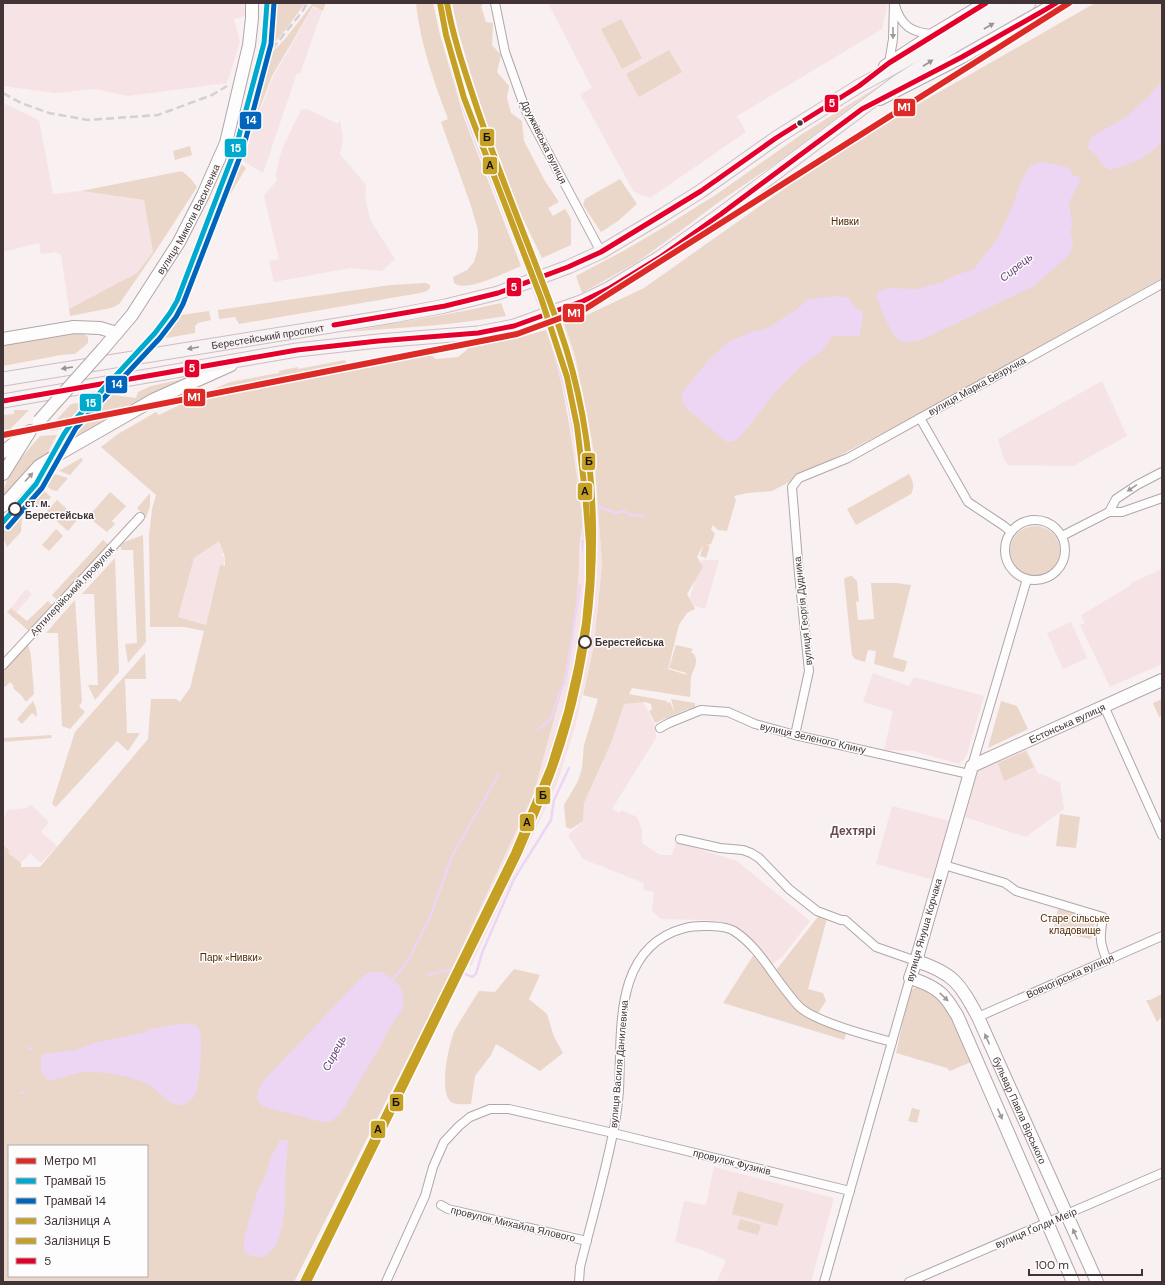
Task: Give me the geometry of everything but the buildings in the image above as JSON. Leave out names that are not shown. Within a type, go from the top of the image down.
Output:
[{"type":"main road","name":"вулиця Миколи Василенка","points":[[30,431],[132,315],[179,242],[203,196],[226,143],[249,45],[252,3]]},
{"type":"main road","name":"Берестейський проспект","points":[[3,379],[393,316],[446,306],[498,293],[568,267],[601,252],[663,215],[701,191],[782,134],[859,86],[889,63],[986,3]]},
{"type":"main road","name":"Берестейський проспект","points":[[3,401],[305,349],[378,341],[478,333],[514,326],[583,301],[610,288],[659,258],[862,109],[951,41],[1007,3]]},
{"type":"main road","name":"Берестейський проспект","points":[[859,86],[1029,3]]},
{"type":"main road","name":"Берестейський проспект","points":[[862,109],[962,57],[1057,3]]},
{"type":"main road","points":[[3,339],[74,327],[100,328],[117,333]]},
{"type":"main road","points":[[3,506],[40,466],[69,447],[153,400],[201,377],[245,359]]},
{"type":"main road","points":[[3,452],[30,431]]},
{"type":"main road","points":[[3,474],[30,431]]},
{"type":"main road","name":"Естонська вулиця","points":[[970,770],[1162,680]]},
{"type":"main road","name":"вулиця Януша Корчака","points":[[910,978],[944,865],[970,770]]},
{"type":"main road","name":"бульвар Павла Вірського","points":[[916,961],[938,970],[954,979],[964,992],[978,1017],[1097,1282]]},
{"type":"main road","name":"бульвар Павла Вірського","points":[[910,978],[920,981],[933,988],[946,998],[957,1015],[1072,1282]]},
{"type":"street","name":"Дружківська вулиця","points":[[495,3],[505,52],[526,111],[601,252]]},
{"type":"street","points":[[894,3],[899,16],[910,29],[921,34],[934,34]]},
{"type":"street","points":[[889,63],[893,39],[894,3]]},
{"type":"street","name":"вулиця Марка Безручка","points":[[792,487],[799,478],[848,458],[1162,284]]},
{"type":"street","points":[[920,418],[968,502],[1011,532]]},
{"type":"street","points":[[1109,512],[1116,499],[1136,485],[1162,472]]},
{"type":"street","name":"вулиця Георгія Дудника","points":[[792,487],[809,671],[795,735]]},
{"type":"street","points":[[1062,536],[1109,512],[1122,512],[1162,498]]},
{"type":"street","name":"Артилерійський провулок","points":[[3,665],[140,517]]},
{"type":"street","points":[[1034,520],[1042,521],[1050,525],[1062,536],[1064,554],[1062,562],[1058,569],[1044,579],[1027,579],[1020,576],[1013,571],[1006,559],[1005,545],[1011,532],[1017,526],[1025,522],[1034,520]]},
{"type":"street","name":"вулиця Януша Корчака","points":[[970,770],[1027,579]]},
{"type":"street","points":[[1104,706],[1162,835]]},
{"type":"street","name":"вулиця Зеленого Клину","points":[[660,728],[701,710],[728,712],[755,724],[795,735],[970,770]]},
{"type":"street","points":[[680,839],[720,848],[743,850],[751,853],[759,858],[789,889],[817,911],[841,920],[845,920],[876,947],[916,961]]},
{"type":"street","points":[[944,865],[1005,883],[1016,891],[1103,917],[1100,937],[1106,960]]},
{"type":"street","name":"вулиця Василя Данилевича","points":[[579,1282],[580,1267],[613,1133],[619,1091],[622,1004],[631,975],[639,961],[660,939],[674,931],[689,927],[719,927],[732,930],[747,940],[783,988],[802,1009],[834,1024],[892,1042]]},
{"type":"street","name":"Вовчогірська вулиця","points":[[978,1017],[1162,936]]},
{"type":"street","name":"вулиця Януша Корчака","points":[[824,1282],[910,978]]},
{"type":"street","name":"провулок Фузиків","points":[[386,1282],[400,1248],[425,1196],[433,1167],[444,1142],[470,1117],[490,1109],[509,1109],[850,1191]]},
{"type":"street","name":"вулиця Ґолди Меїр","points":[[909,1282],[1162,1173]]},
{"type":"street","name":"провулок Михайла Ялового","points":[[441,1205],[448,1209],[587,1241]]},
{"type":"shaded area","points":[[3,3],[244,3],[245,16],[234,19],[240,42],[227,83],[128,96],[95,89],[55,93],[3,86]]},
{"type":"shaded area","points":[[548,3],[888,3],[882,29],[737,116],[746,132],[650,198],[634,192],[580,94],[592,88]]},
{"type":"shaded area","points":[[313,7],[322,11],[300,74],[297,73],[263,173],[241,160],[273,77]]},
{"type":"shaded area","points":[[3,103],[39,120],[53,194],[81,191],[144,200],[153,252],[137,273],[69,309],[61,255],[56,252],[41,254],[39,243],[3,252]]},
{"type":"shaded area","points":[[307,109],[338,124],[340,120],[343,139],[340,154],[366,185],[365,196],[370,220],[395,259],[382,271],[350,268],[274,282],[269,261],[279,259],[264,196],[277,180],[276,176],[278,163],[283,147],[301,110]]},
{"type":"shaded area","points":[[564,323],[575,355],[594,451],[602,564],[594,645],[575,727],[557,784],[471,966],[457,958],[533,795],[581,550],[581,505],[568,409],[555,355],[546,330]]},
{"type":"shaded area","points":[[1102,381],[1127,436],[1073,466],[1008,465],[1004,460],[998,439]]},
{"type":"shaded area","points":[[177,490],[219,541],[223,551],[222,556],[225,557],[224,566],[220,565],[206,625],[178,617],[149,536],[154,501]]},
{"type":"shaded area","points":[[701,560],[719,560],[705,609],[688,604]]},
{"type":"shaded area","points":[[1162,569],[1162,664],[1110,687],[1080,625],[1085,623],[1081,615],[1130,586],[1131,583]]},
{"type":"shaded area","points":[[26,589],[32,594],[17,612],[11,608]]},
{"type":"shaded area","points":[[1071,622],[1087,658],[1063,669],[1047,633]]},
{"type":"shaded area","points":[[873,673],[909,686],[914,677],[984,696],[966,757],[959,764],[914,751],[884,750],[893,711],[863,702]]},
{"type":"shaded area","points":[[643,701],[655,726],[656,738],[612,809],[620,813],[621,810],[637,817],[642,830],[642,843],[660,855],[672,855],[676,842],[737,861],[810,921],[783,956],[770,966],[742,933],[723,923],[706,920],[660,919],[652,911],[654,892],[643,890],[644,883],[583,859],[568,835],[583,821],[584,803],[612,741],[624,704]]},
{"type":"shaded area","points":[[1024,744],[1038,773],[1060,782],[1064,809],[1026,837],[962,816],[976,768]]},
{"type":"shaded area","points":[[31,805],[49,822],[41,832],[57,846],[41,863],[30,853],[21,863],[8,853],[10,851],[3,845],[3,818],[8,810],[26,808]]},
{"type":"shaded area","points":[[892,806],[954,822],[938,881],[876,864]]},
{"type":"shaded area","points":[[714,1167],[834,1198],[811,1282],[717,1282],[726,1260],[699,1249],[675,1242],[684,1201],[706,1205]]},
{"type":"green space","points":[[270,3],[305,3],[270,48],[271,53],[285,39],[313,3],[326,3],[323,11],[313,6],[272,76],[239,162],[246,168],[220,211],[218,209],[244,144],[269,48],[272,21]]},
{"type":"green space","points":[[416,3],[433,3],[439,31],[464,118],[521,266],[477,284],[460,285],[454,283],[453,277],[467,270],[474,262],[478,248],[478,230],[441,122],[448,119],[424,48]]},
{"type":"green space","points":[[452,3],[484,3],[481,6],[486,22],[493,23],[492,45],[501,55],[497,72],[509,86],[507,98],[511,113],[522,121],[524,141],[545,181],[559,202],[548,208],[553,216],[565,209],[571,219],[571,245],[542,258],[509,190],[475,88],[459,34]]},
{"type":"green space","name":"Нивки","points":[[1095,3],[1162,3],[1162,278],[917,415],[772,491],[734,496],[736,500],[727,531],[718,530],[713,525],[711,529],[715,534],[711,544],[706,545],[710,546],[706,558],[700,556],[703,545],[697,557],[703,567],[687,594],[695,609],[687,613],[679,625],[668,669],[687,675],[686,673],[669,668],[676,645],[693,649],[691,653],[695,656],[696,662],[691,677],[690,697],[632,688],[629,694],[667,701],[667,703],[670,702],[675,713],[671,699],[695,703],[695,708],[688,709],[655,723],[649,711],[652,710],[651,704],[645,702],[624,704],[612,741],[584,803],[583,821],[571,829],[566,827],[564,805],[578,781],[582,768],[584,745],[598,699],[583,695],[594,645],[602,564],[594,451],[575,355],[564,323],[589,314],[644,288],[791,184],[906,111]]},
{"type":"green space","points":[[621,19],[642,58],[622,69],[601,29]]},
{"type":"green space","points":[[669,50],[682,72],[639,97],[626,74]]},
{"type":"green space","points":[[877,87],[782,159],[716,204],[636,263],[582,293],[576,276],[625,250],[717,194],[802,134]]},
{"type":"green space","points":[[190,146],[192,155],[175,160],[173,151]]},
{"type":"green space","points":[[182,171],[197,187],[120,303],[111,308],[70,316],[69,309],[137,273],[153,252],[144,200],[81,191]]},
{"type":"green space","points":[[620,179],[637,204],[618,221],[601,232],[583,205],[585,199]]},
{"type":"green space","points":[[426,283],[430,285],[430,288],[427,291],[420,293],[239,324],[235,317],[219,319],[218,310],[391,285]]},
{"type":"green space","points":[[501,303],[506,316],[407,328],[346,332],[464,311]]},
{"type":"green space","points":[[209,311],[211,320],[198,323],[195,326],[195,333],[155,340],[180,315]]},
{"type":"green space","name":"Парк «Нивки»","points":[[546,330],[557,366],[565,402],[572,440],[582,525],[574,623],[562,690],[533,795],[437,1001],[294,1282],[3,1282],[3,845],[10,851],[8,853],[21,863],[21,867],[40,867],[148,739],[151,699],[176,699],[180,702],[190,688],[204,631],[185,627],[150,627],[149,536],[152,509],[156,495],[101,447],[118,434],[156,412],[159,415],[230,382],[279,373],[279,371],[298,367],[298,369],[345,360],[347,368],[390,360],[431,355],[436,359],[458,357],[469,348]],"holes":[[[219,541],[225,557],[225,566],[220,565],[206,625],[178,617],[194,558]]]},
{"type":"green space","points":[[79,331],[88,337],[88,343],[75,354],[61,355],[3,366],[3,344]]},
{"type":"green space","points":[[187,378],[131,406],[75,437],[71,434],[72,431],[104,396],[114,395],[136,398],[138,392],[151,386]]},
{"type":"green space","points":[[85,402],[61,429],[50,431],[50,427],[71,404]]},
{"type":"green space","points":[[14,410],[29,410],[3,436],[3,415],[14,414]]},
{"type":"green space","points":[[57,435],[47,454],[36,463],[3,498],[4,489],[11,473],[40,436]]},
{"type":"green space","points":[[81,458],[83,460],[70,475],[59,471]]},
{"type":"green space","points":[[55,474],[68,478],[57,491],[52,490],[45,485]]},
{"type":"green space","points":[[909,474],[913,484],[911,494],[856,525],[847,509]]},
{"type":"green space","points":[[41,488],[51,497],[42,508],[31,499]]},
{"type":"green space","points":[[110,492],[126,506],[112,521],[115,524],[107,532],[88,517]]},
{"type":"green space","points":[[150,493],[150,506],[146,518],[137,508]]},
{"type":"green space","points":[[57,500],[78,519],[68,531],[46,512]]},
{"type":"green space","points":[[19,514],[22,517],[21,532],[7,547],[3,537],[3,532]]},
{"type":"green space","points":[[1030,526],[1040,526],[1053,533],[1060,546],[1060,556],[1053,569],[1040,576],[1030,576],[1021,572],[1014,565],[1010,556],[1010,546],[1014,537],[1021,530]]},
{"type":"green space","points":[[56,529],[63,536],[49,551],[42,545]]},
{"type":"green space","points":[[143,535],[146,642],[128,663],[125,644],[137,643],[133,550],[122,550],[119,544]]},
{"type":"green space","points":[[103,540],[109,545],[58,601],[52,595]]},
{"type":"green space","points":[[115,558],[119,672],[95,700],[88,685],[98,685],[94,594],[82,594]]},
{"type":"green space","points":[[852,576],[857,581],[859,601],[856,602],[858,620],[874,619],[871,583],[896,583],[911,585],[893,657],[907,661],[903,672],[874,664],[876,651],[868,650],[865,662],[855,659],[852,655],[844,579]]},
{"type":"green space","points":[[75,600],[82,702],[79,706],[85,712],[70,729],[62,726],[58,633],[46,633]]},
{"type":"green space","points":[[48,601],[54,607],[29,631],[7,612],[11,608],[27,621]]},
{"type":"green space","points":[[28,644],[31,656],[34,694],[26,702],[13,688],[14,686],[10,682],[5,687],[3,685],[3,669]]},
{"type":"green space","points":[[145,653],[146,679],[125,679],[127,733],[140,733],[128,751],[117,741],[56,807],[52,804],[75,732]]},
{"type":"green space","points":[[1162,699],[1162,715],[1159,717],[1153,703]]},
{"type":"green space","points":[[33,701],[36,708],[37,717],[32,713],[22,724],[17,719]]},
{"type":"green space","points":[[1001,701],[1017,706],[1028,729],[988,748]]},
{"type":"green space","points":[[51,735],[52,738],[3,742],[4,738]]},
{"type":"green space","points":[[1026,751],[1034,767],[1004,781],[998,763]]},
{"type":"green space","points":[[1060,814],[1080,817],[1076,848],[1056,846]]},
{"type":"green space","name":"Старе сільське кладовище","points":[[1058,909],[1096,918],[1091,939],[1053,931]]},
{"type":"green space","points":[[820,912],[828,915],[808,989],[823,993],[826,1001],[816,1016],[848,1028],[844,1040],[723,1003],[756,951],[773,974],[817,918]]},
{"type":"green space","points":[[514,969],[540,975],[529,999],[547,1014],[554,1037],[563,1053],[540,1071],[496,1044],[491,1055],[475,1076],[471,1104],[453,1103],[448,1099],[445,1080],[450,1046],[455,1030],[479,991],[495,992]]},
{"type":"green space","points":[[920,986],[941,999],[951,1015],[971,1062],[950,1071],[947,1068],[896,1053],[910,990]]},
{"type":"green space","points":[[1162,994],[1162,1016],[1157,1022],[1146,1000],[1150,1000]]},
{"type":"green space","points":[[912,1108],[920,1110],[917,1123],[908,1121]]},
{"type":"green space","points":[[738,1191],[784,1204],[777,1226],[732,1214]]},
{"type":"green space","points":[[740,1219],[761,1225],[758,1235],[737,1229]]},
{"type":"water","points":[[1162,81],[1162,142],[1137,161],[1110,170],[1108,169],[1102,165],[1096,155],[1088,148],[1091,137],[1125,118],[1149,96]]},
{"type":"water","points":[[1042,162],[1070,168],[1072,175],[1078,176],[1081,180],[1068,204],[1070,207],[1072,225],[1070,230],[1073,244],[1070,254],[1034,286],[921,340],[907,342],[899,340],[892,332],[882,312],[876,295],[880,291],[889,288],[917,289],[943,282],[953,276],[974,269],[998,238],[1011,210],[1022,179],[1031,165]]},
{"type":"water","points":[[838,296],[849,298],[855,308],[863,312],[859,336],[832,336],[822,351],[799,368],[777,390],[741,436],[734,441],[727,442],[688,410],[682,401],[682,393],[707,362],[728,342],[753,331],[769,327],[796,310],[808,299]]},
{"type":"water","points":[[370,972],[382,972],[400,986],[403,995],[403,1008],[387,1032],[380,1047],[341,1113],[332,1121],[322,1122],[262,1106],[257,1097],[262,1082],[363,976]]},
{"type":"water","points":[[188,1023],[199,1029],[201,1041],[200,1062],[197,1090],[195,1095],[183,1105],[176,1105],[170,1102],[146,1083],[126,1077],[85,1072],[48,1080],[43,1075],[41,1064],[43,1054],[76,1050],[93,1043],[147,1032],[147,1029]]},
{"type":"water","points":[[280,1140],[288,1141],[285,1179],[285,1207],[282,1227],[276,1246],[264,1257],[251,1256],[244,1251],[244,1239],[257,1192],[265,1177],[271,1157]]},
{"type":"waterway","points":[[437,3],[450,63],[463,107],[529,277]]},
{"type":"waterway","points":[[532,285],[542,313]]},
{"type":"waterway","points":[[544,319],[558,362],[569,405],[580,471],[584,536]]},
{"type":"waterway","points":[[599,507],[616,513],[624,511],[632,515],[644,516]]},
{"type":"waterway","points":[[582,550],[583,541]]},
{"type":"waterway","points":[[538,729],[545,724],[553,713],[558,695],[565,683],[580,585]]},
{"type":"waterway","name":"Сирець","points":[[428,975],[450,970],[472,977],[476,974],[482,953],[514,879],[551,820],[554,800],[569,768]]},
{"type":"waterway","points":[[391,982],[409,959],[431,915],[452,856],[499,774]]},
{"type":"railway","points":[[272,49],[302,12],[307,3]]},
{"type":"railway","points":[[3,93],[21,103],[49,113],[88,120],[158,115],[212,95],[227,86]]},
{"type":"metro line","name":"M1","points":[[3,435],[517,334],[585,309],[1069,3]]},
{"type":"tram line","name":"15","points":[[3,522],[36,484],[71,424],[155,333],[177,301],[236,147],[264,43],[267,3]]},
{"type":"tram line","name":"14","points":[[8,527],[42,488],[76,428],[160,338],[176,317],[183,304],[243,149],[271,44],[274,3]]},
{"type":"rail line","name":"A","points":[[303,1282],[514,853],[550,767],[567,712],[585,623],[589,580],[589,544],[585,492],[577,426],[567,377],[541,298],[464,98],[446,35],[440,3]]},
{"type":"rail line","name":"Б","points":[[308,1282],[518,855],[532,823],[551,775],[567,726],[579,678],[587,628],[592,577],[593,526],[590,475],[584,424],[573,375],[559,327],[475,102],[456,41],[447,3]]},
{"type":"transit line","name":"5","points":[[334,325],[445,306],[498,293],[568,267],[601,252],[701,191],[776,138],[859,86],[889,63],[986,3]]},
{"type":"transit line","name":"5","points":[[3,401],[297,350],[378,341],[478,333],[514,326],[583,301],[610,288],[659,258],[721,214],[862,109],[962,57],[1057,3]]},
{"type":"place","name":"ст. м. Берестейська","points":[[15,509]]},
{"type":"place","name":"Берестейська","points":[[585,642]]},
{"type":"district","name":"Дехтярі","points":[[853,831]]}]
